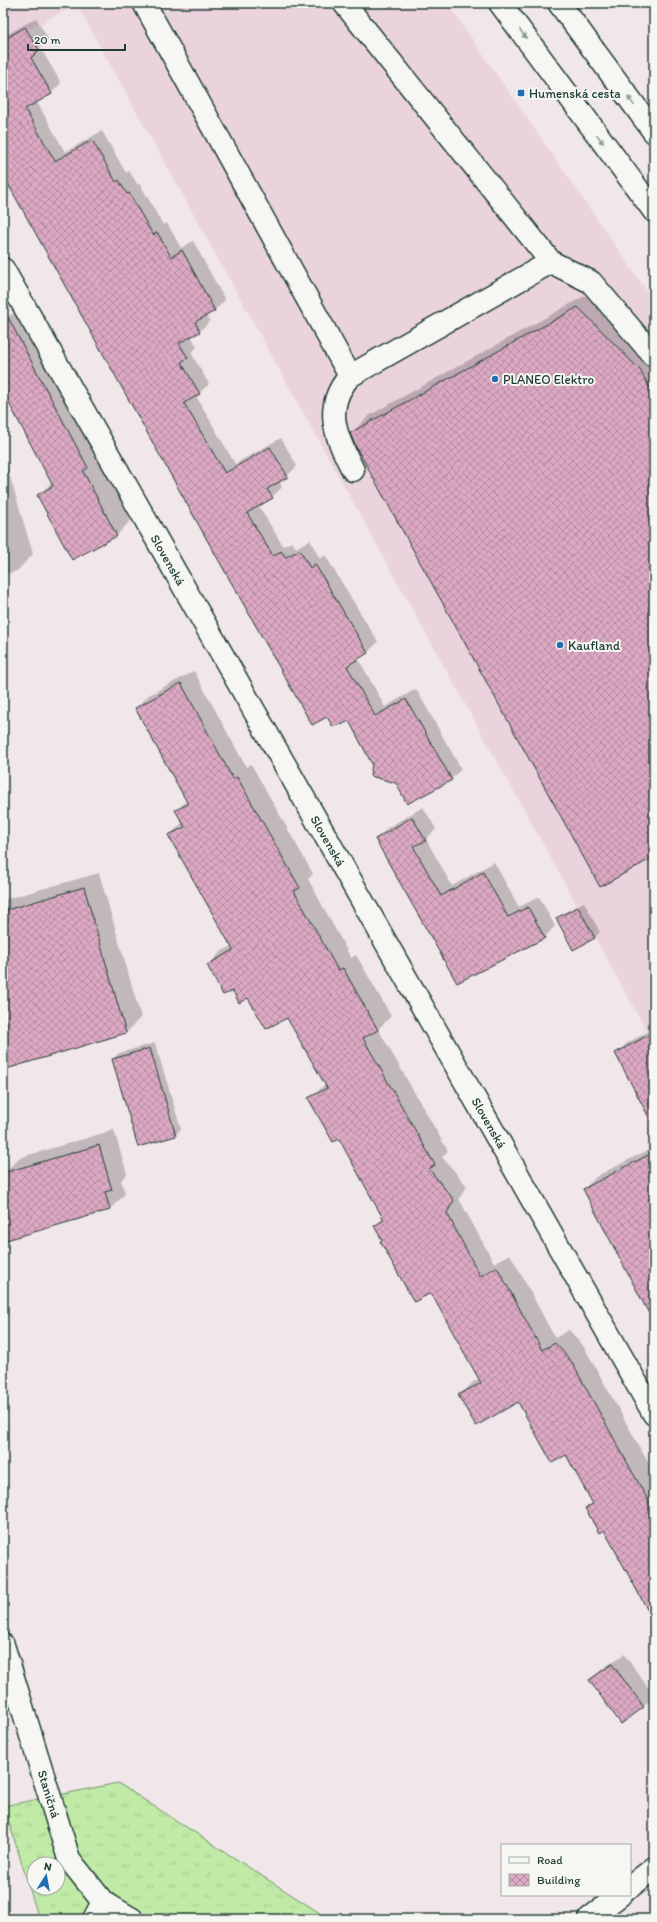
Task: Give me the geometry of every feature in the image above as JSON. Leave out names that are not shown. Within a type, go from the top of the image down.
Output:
[{"type":"street","points":[[144,3],[350,376]]},
{"type":"street","points":[[344,3],[551,262],[591,282],[654,356]]},
{"type":"street","points":[[500,3],[654,211]]},
{"type":"street","points":[[559,3],[654,132]]},
{"type":"street","points":[[353,470],[338,440],[333,412],[341,385],[350,376],[551,262]]},
{"type":"street","name":"Slovenská","points":[[3,269],[654,1414]]},
{"type":"street","name":"Staničná","points":[[3,1645],[69,1860],[98,1910],[132,1919]]},
{"type":"street","points":[[589,1919],[619,1896]]},
{"type":"shaded area","points":[[3,3],[447,3],[654,301],[654,1044],[77,5],[3,42]]},
{"type":"green space","points":[[118,1783],[329,1919],[39,1919],[32,1896],[66,1896],[66,1856],[26,1856],[26,1877],[4,1806]]},
{"type":"building","points":[[25,27],[39,50],[31,58],[52,94],[25,109],[55,161],[92,140],[116,182],[119,180],[127,194],[129,193],[153,235],[157,232],[171,257],[182,250],[215,311],[195,322],[200,332],[179,343],[188,358],[181,362],[200,394],[184,403],[225,473],[270,447],[288,477],[267,489],[273,498],[247,513],[273,556],[281,551],[286,557],[300,550],[310,568],[315,564],[368,653],[347,666],[375,716],[406,699],[452,780],[407,804],[396,783],[370,776],[372,764],[349,721],[341,725],[340,723],[333,727],[327,717],[312,725],[3,175],[3,40]]},
{"type":"building","name":"Kaufland","points":[[578,307],[640,370],[654,396],[654,857],[600,887],[355,445],[350,433]]},
{"type":"building","points":[[3,308],[88,468],[83,471],[117,536],[72,560],[37,495],[53,486],[3,392]]},
{"type":"building","points":[[181,683],[233,779],[237,777],[300,888],[294,891],[338,970],[343,968],[378,1030],[363,1038],[435,1165],[429,1169],[454,1200],[447,1213],[480,1276],[497,1267],[542,1350],[555,1343],[571,1361],[654,1511],[654,1622],[604,1530],[599,1533],[585,1508],[593,1504],[566,1455],[552,1463],[518,1402],[476,1426],[458,1395],[481,1383],[431,1293],[414,1302],[380,1241],[382,1240],[374,1226],[384,1220],[339,1139],[333,1142],[308,1098],[327,1088],[287,1018],[266,1029],[248,998],[239,1003],[233,991],[223,995],[207,965],[233,950],[168,835],[185,827],[175,810],[188,804],[135,708]]},
{"type":"building","points":[[412,817],[426,841],[413,846],[441,896],[483,872],[508,917],[528,907],[545,938],[457,983],[375,839]]},
{"type":"building","points":[[84,887],[126,1033],[3,1070],[3,911]]},
{"type":"building","points":[[578,907],[595,938],[573,950],[556,918]]},
{"type":"building","points":[[654,1032],[654,1127],[615,1053]]},
{"type":"building","points":[[150,1048],[176,1136],[138,1147],[112,1059]]},
{"type":"building","points":[[99,1145],[112,1190],[105,1192],[110,1210],[3,1241],[3,1173]]},
{"type":"building","points":[[654,1152],[654,1323],[583,1189]]},
{"type":"building","points":[[612,1664],[644,1707],[621,1724],[589,1680]]},
{"type":"place","name":"Humenská cesta","points":[[521,93]]},
{"type":"place","name":"PLANEO Elektro","points":[[495,379]]},
{"type":"place","name":"Kaufland","points":[[560,645]]}]
